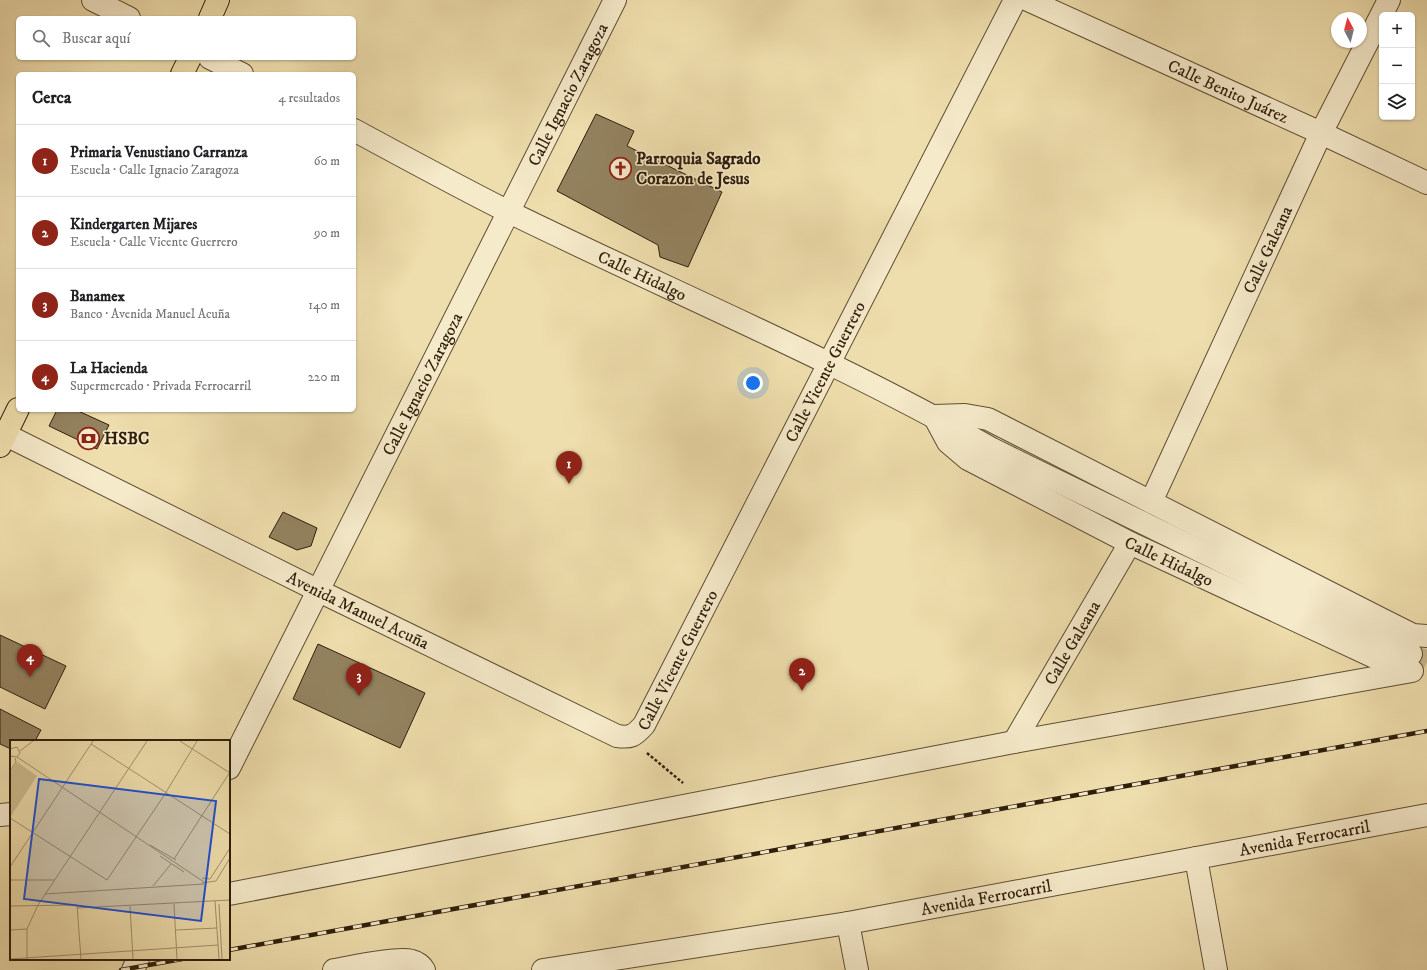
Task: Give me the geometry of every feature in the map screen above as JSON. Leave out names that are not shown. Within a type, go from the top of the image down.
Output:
[{"type":"main road","points":[[211,16],[218,0]]},
{"type":"main road","points":[[183,72],[189,60]]},
{"type":"main road","points":[[2,438],[16,412]]},
{"type":"street","points":[[93,0],[125,16]]},
{"type":"street","name":"Calle Ignacio Zaragoza","points":[[230,766],[615,0]]},
{"type":"street","name":"Calle Vicente Guerrero","points":[[628,738],[636,734],[644,725],[1015,0]]},
{"type":"street","name":"Calle Benito Juárez","points":[[1028,0],[1321,133],[1427,183]]},
{"type":"street","name":"Calle Galeana","points":[[1151,502],[1321,133],[1389,0]]},
{"type":"street","points":[[214,60],[238,72]]},
{"type":"street","name":"Calle Hidalgo","points":[[356,131],[508,211],[828,363],[934,416],[992,449],[1417,664]]},
{"type":"street","name":"Calle Hidalgo","points":[[934,416],[965,415],[988,419],[1413,635],[1427,636]]},
{"type":"street","name":"Calle Hidalgo","points":[[934,416],[948,442],[968,459],[1130,543],[1396,668],[1417,664]]},
{"type":"street","name":"Avenida Manuel Acuña","points":[[2,438],[616,736],[628,738]]},
{"type":"street","name":"Calle Galeana","points":[[1014,742],[1130,543]]},
{"type":"street","points":[[230,894],[1417,664]]},
{"type":"street","points":[[0,815],[10,814]]},
{"type":"street","name":"Avenida Ferrocarril","points":[[543,970],[848,923],[1427,815]]},
{"type":"street","points":[[1196,858],[1216,970]]},
{"type":"street","points":[[848,923],[857,970]]},
{"type":"street","points":[[133,970],[138,960]]},
{"type":"street","points":[[334,970],[398,960],[412,961],[423,968]]},
{"type":"path","points":[[628,738],[707,802]]},
{"type":"building","name":"Parroquia Sagrado Corazon de Jesus","points":[[596,114],[634,131],[627,146],[722,192],[688,267],[660,257],[658,245],[557,191]]},
{"type":"building","name":"HSBC","points":[[56,412],[80,412],[109,425],[97,449],[49,426]]},
{"type":"building","points":[[283,512],[317,528],[311,546],[297,550],[269,537]]},
{"type":"building","points":[[0,635],[66,666],[45,709],[0,687]]},
{"type":"building","points":[[318,644],[425,693],[400,748],[293,699]]},
{"type":"building","points":[[0,709],[41,730],[36,740],[10,740],[10,749],[0,744]]},
{"type":"tunnel","points":[[1411,654],[1427,662]]},
{"type":"railway","points":[[230,950],[1427,731]]},
{"type":"railway","points":[[121,970],[176,960]]},
{"type":"place","name":"Parroquia Sagrado Corazon de Jesus","points":[[621,168]]},
{"type":"place","name":"HSBC","points":[[88,438]]},
{"type":"place","name":"Primaria Venustiano Carranza","points":[[569,484]]},
{"type":"place","name":"La Hacienda","points":[[30,677]]},
{"type":"place","name":"Kindergarten Mijares","points":[[802,691]]},
{"type":"place","name":"Banamex","points":[[359,696]]}]
